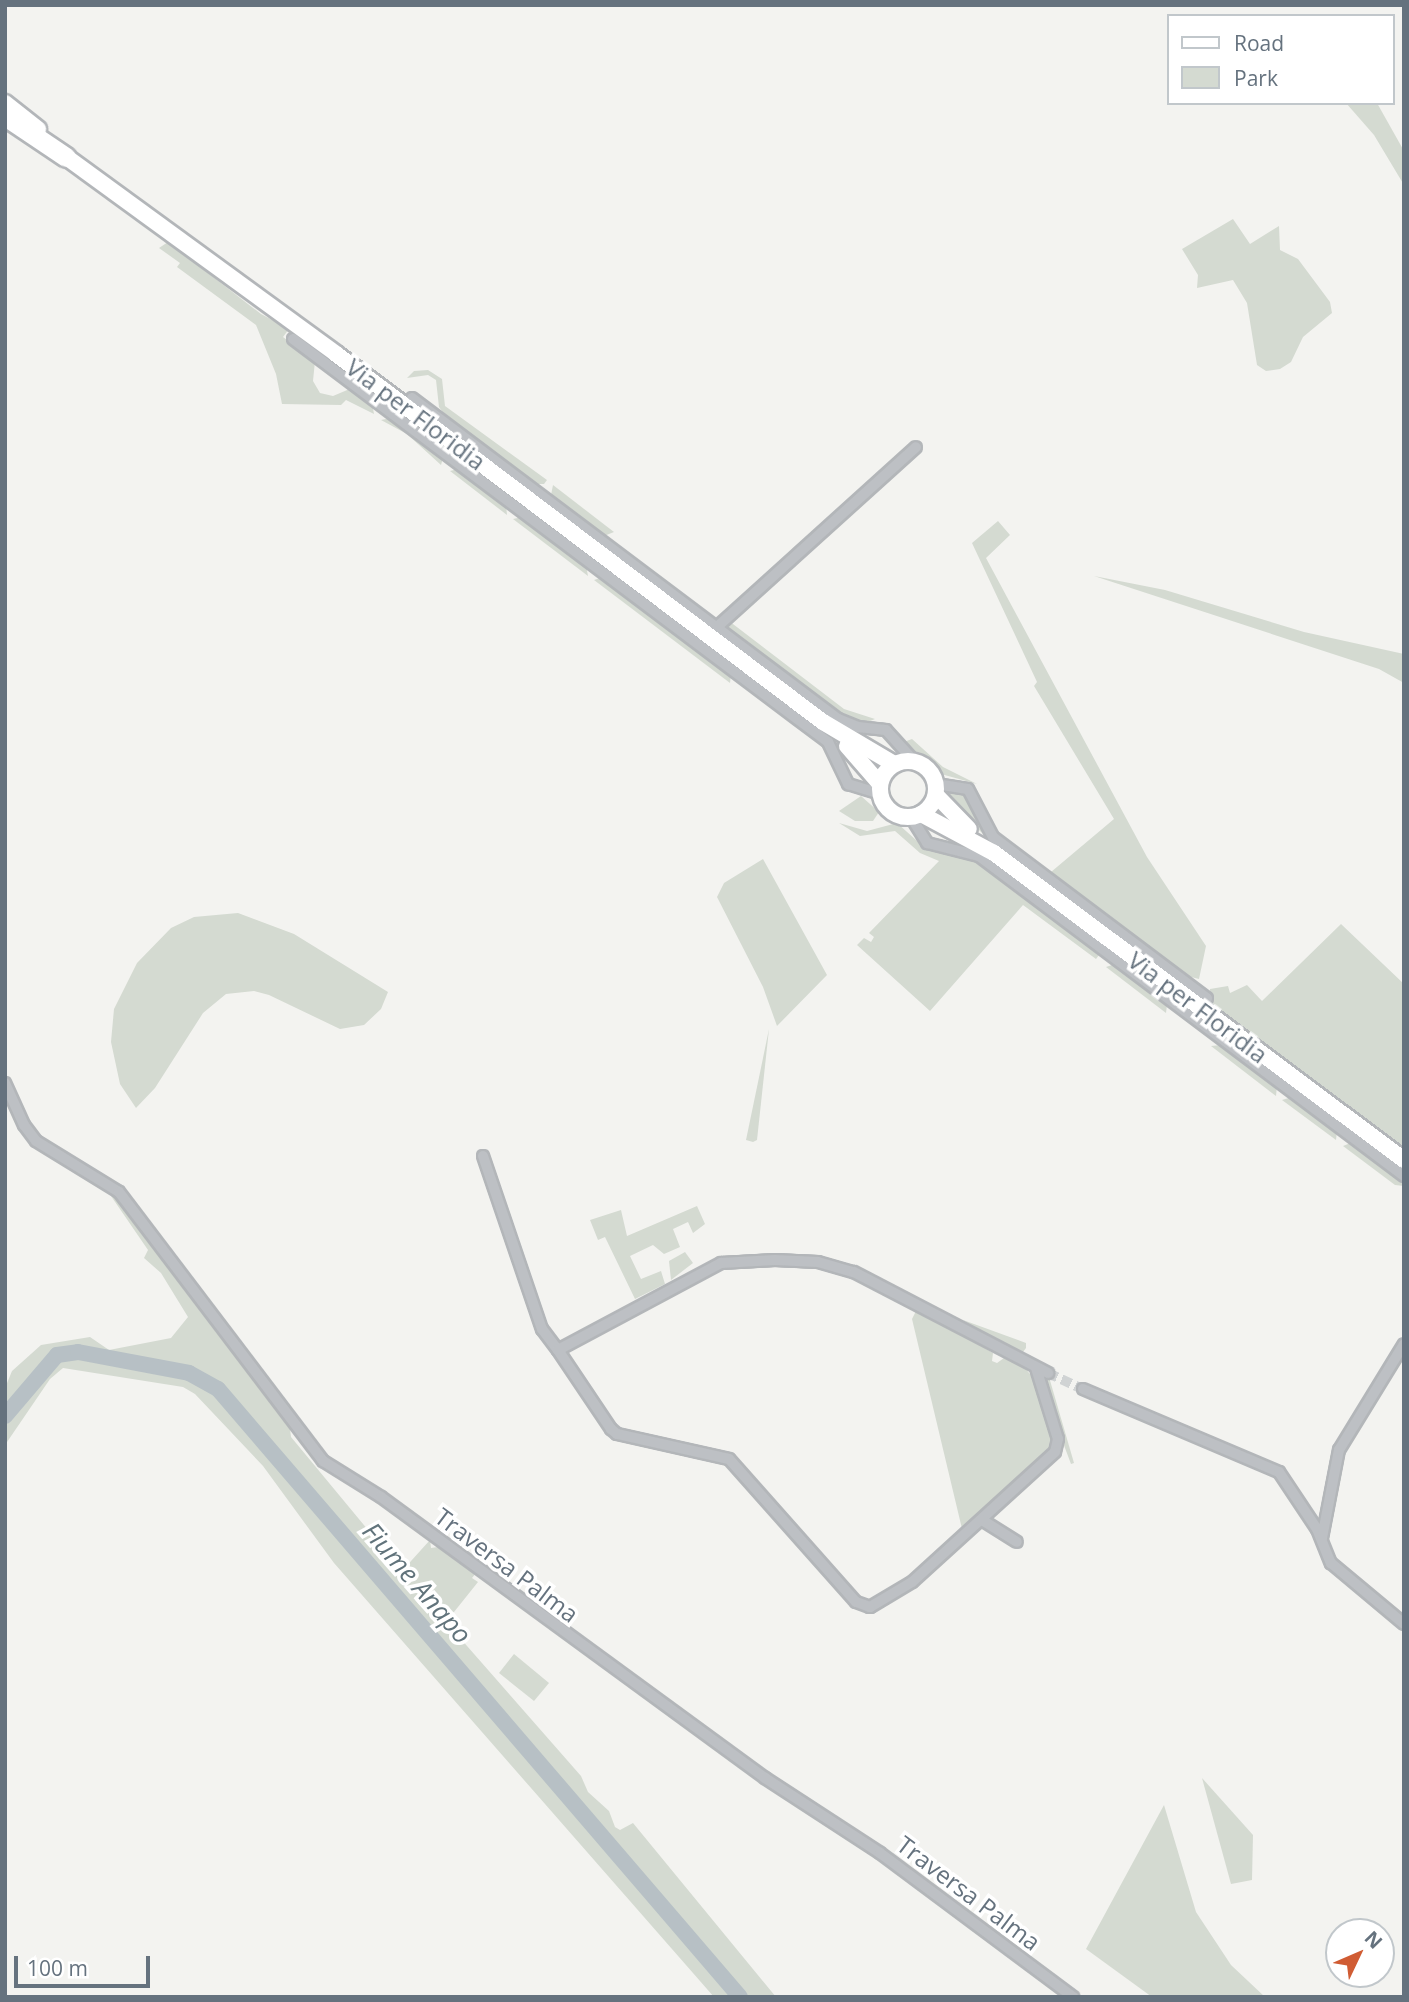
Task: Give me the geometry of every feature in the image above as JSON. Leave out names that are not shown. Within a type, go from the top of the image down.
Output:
[{"type":"highway","points":[[5,115],[66,157]]},
{"type":"main road","points":[[5,103],[134,203]]},
{"type":"main road","name":"Via per Floridia","points":[[66,157],[134,203],[823,722]]},
{"type":"main road","points":[[823,722],[896,764],[914,761],[930,771],[936,790],[994,853]]},
{"type":"main road","points":[[823,722],[880,789],[891,811],[916,816],[994,853]]},
{"type":"main road","points":[[880,789],[896,764]]},
{"type":"main road","points":[[916,816],[936,790]]},
{"type":"main road","name":"Via per Floridia","points":[[994,853],[1404,1160]]},
{"type":"street","points":[[293,339],[828,742],[848,784],[880,789]]},
{"type":"street","points":[[412,398],[838,719],[858,727],[886,730],[898,740],[914,761]]},
{"type":"street","points":[[717,627],[916,447]]},
{"type":"street","points":[[896,764],[898,740]]},
{"type":"street","points":[[936,790],[968,789],[993,837],[1207,998]]},
{"type":"street","points":[[916,816],[927,843],[979,856],[1404,1176]]},
{"type":"street","name":"Traversa Palma","points":[[5,1083],[23,1125],[36,1141],[119,1192],[323,1461],[381,1497],[753,1770],[880,1853],[1073,1997]]},
{"type":"street","points":[[483,1156],[542,1329],[617,1434],[729,1459],[860,1605],[874,1606],[912,1582],[982,1520],[1058,1446],[1036,1368]]},
{"type":"street","points":[[558,1350],[721,1263],[775,1260],[818,1262],[854,1272],[1048,1373]]},
{"type":"street","points":[[1322,1539],[1339,1450],[1404,1343]]},
{"type":"street","points":[[1083,1388],[1279,1472],[1301,1499],[1331,1563],[1404,1624]]},
{"type":"street","points":[[982,1520],[1017,1542]]},
{"type":"green space","points":[[1348,105],[1378,105],[1404,151],[1404,185],[1374,135]]},
{"type":"green space","points":[[1233,219],[1250,244],[1279,226],[1280,250],[1298,259],[1330,302],[1332,313],[1303,337],[1291,362],[1280,369],[1266,371],[1257,365],[1247,303],[1233,280],[1197,288],[1198,275],[1182,249]]},
{"type":"green space","points":[[168,242],[261,314],[289,329],[283,337],[315,361],[313,381],[320,393],[333,396],[352,388],[372,403],[374,414],[346,400],[341,405],[282,404],[276,374],[256,325],[177,267],[180,263],[159,248]]},
{"type":"green space","points":[[428,370],[442,379],[445,406],[547,480],[544,484],[536,484],[445,415],[439,407],[436,380],[428,375],[407,378],[414,371]]},
{"type":"green space","points":[[391,418],[443,458],[441,465],[407,434],[381,420]]},
{"type":"green space","points":[[458,469],[506,505],[507,515],[450,471]]},
{"type":"green space","points":[[553,485],[614,532],[604,536],[551,495]]},
{"type":"green space","points":[[522,517],[586,565],[588,576],[513,519]]},
{"type":"green space","points":[[998,521],[1010,535],[986,558],[1147,857],[1206,946],[1199,979],[1183,975],[1051,872],[1114,819],[1034,686],[1037,682],[972,543]]},
{"type":"green space","points":[[1094,576],[1165,590],[1304,632],[1404,654],[1404,683],[1379,669]]},
{"type":"green space","points":[[603,577],[731,674],[730,683],[594,580]]},
{"type":"green space","points":[[729,621],[844,709],[875,719],[863,724],[839,714],[728,629]]},
{"type":"green space","points":[[912,739],[943,767],[977,784],[941,774],[907,748],[904,742]]},
{"type":"green space","points":[[950,791],[961,792],[970,800],[989,840],[944,795]]},
{"type":"green space","points":[[861,796],[879,812],[873,821],[855,821],[839,811]]},
{"type":"green space","points":[[839,823],[867,831],[897,823],[925,848],[953,851],[982,862],[1099,955],[1096,959],[1023,905],[930,1011],[857,945],[864,938],[871,942],[874,937],[869,933],[939,861],[920,853],[895,831],[860,836]]},
{"type":"green space","points":[[763,859],[827,975],[777,1026],[763,987],[717,897],[724,883]]},
{"type":"green space","points":[[238,913],[294,934],[388,992],[381,1009],[364,1025],[340,1029],[269,995],[254,991],[226,994],[203,1013],[155,1088],[136,1108],[120,1084],[111,1042],[114,1009],[137,963],[171,928],[194,917]]},
{"type":"green space","points":[[1341,924],[1404,984],[1404,1150],[1209,1005],[1210,989],[1228,986],[1230,993],[1247,985],[1262,1001]]},
{"type":"green space","points":[[1112,965],[1167,1005],[1166,1013],[1106,967]]},
{"type":"green space","points":[[769,1029],[757,1140],[753,1142],[746,1140]]},
{"type":"green space","points":[[1221,1045],[1277,1086],[1276,1096],[1211,1046]]},
{"type":"green space","points":[[1292,1097],[1337,1131],[1336,1140],[1282,1100]]},
{"type":"green space","points":[[1353,1142],[1404,1180],[1404,1186],[1395,1185],[1343,1146]]},
{"type":"green space","points":[[116,1195],[289,1420],[291,1437],[402,1571],[430,1540],[431,1548],[438,1547],[476,1573],[472,1578],[478,1582],[446,1622],[581,1776],[588,1792],[609,1811],[615,1827],[620,1830],[633,1823],[776,1997],[714,1997],[334,1563],[263,1466],[195,1394],[183,1387],[63,1368],[50,1379],[5,1445],[5,1388],[12,1371],[41,1345],[90,1337],[109,1350],[171,1338],[188,1317],[161,1273],[144,1258],[148,1250],[111,1196]]},
{"type":"green space","points":[[697,1206],[705,1224],[693,1233],[688,1222],[673,1229],[680,1247],[664,1254],[653,1245],[630,1256],[641,1279],[661,1271],[665,1284],[635,1299],[605,1237],[598,1240],[590,1220],[621,1210],[627,1236]]},
{"type":"green space","points":[[685,1252],[693,1263],[671,1280],[669,1261]]},
{"type":"green space","points":[[916,1311],[930,1315],[993,1353],[992,1361],[997,1363],[1004,1358],[1024,1367],[1035,1380],[1054,1442],[1051,1451],[963,1533],[912,1319]]},
{"type":"green space","points":[[963,1320],[1026,1343],[1026,1348],[1020,1356]]},
{"type":"green space","points":[[1049,1377],[1074,1463],[1071,1464],[1050,1408],[1045,1384]]},
{"type":"green space","points":[[514,1654],[549,1683],[534,1701],[499,1673]]},
{"type":"green space","points":[[1202,1778],[1253,1835],[1252,1880],[1231,1884]]},
{"type":"green space","points":[[1164,1805],[1196,1912],[1231,1965],[1265,1997],[1152,1997],[1086,1949]]},
{"type":"waterway","name":"Fiume Anapo","points":[[5,1416],[57,1355],[78,1352],[189,1373],[218,1389],[740,1997]]},
{"type":"tunnel","points":[[1048,1373],[1083,1389]]}]
